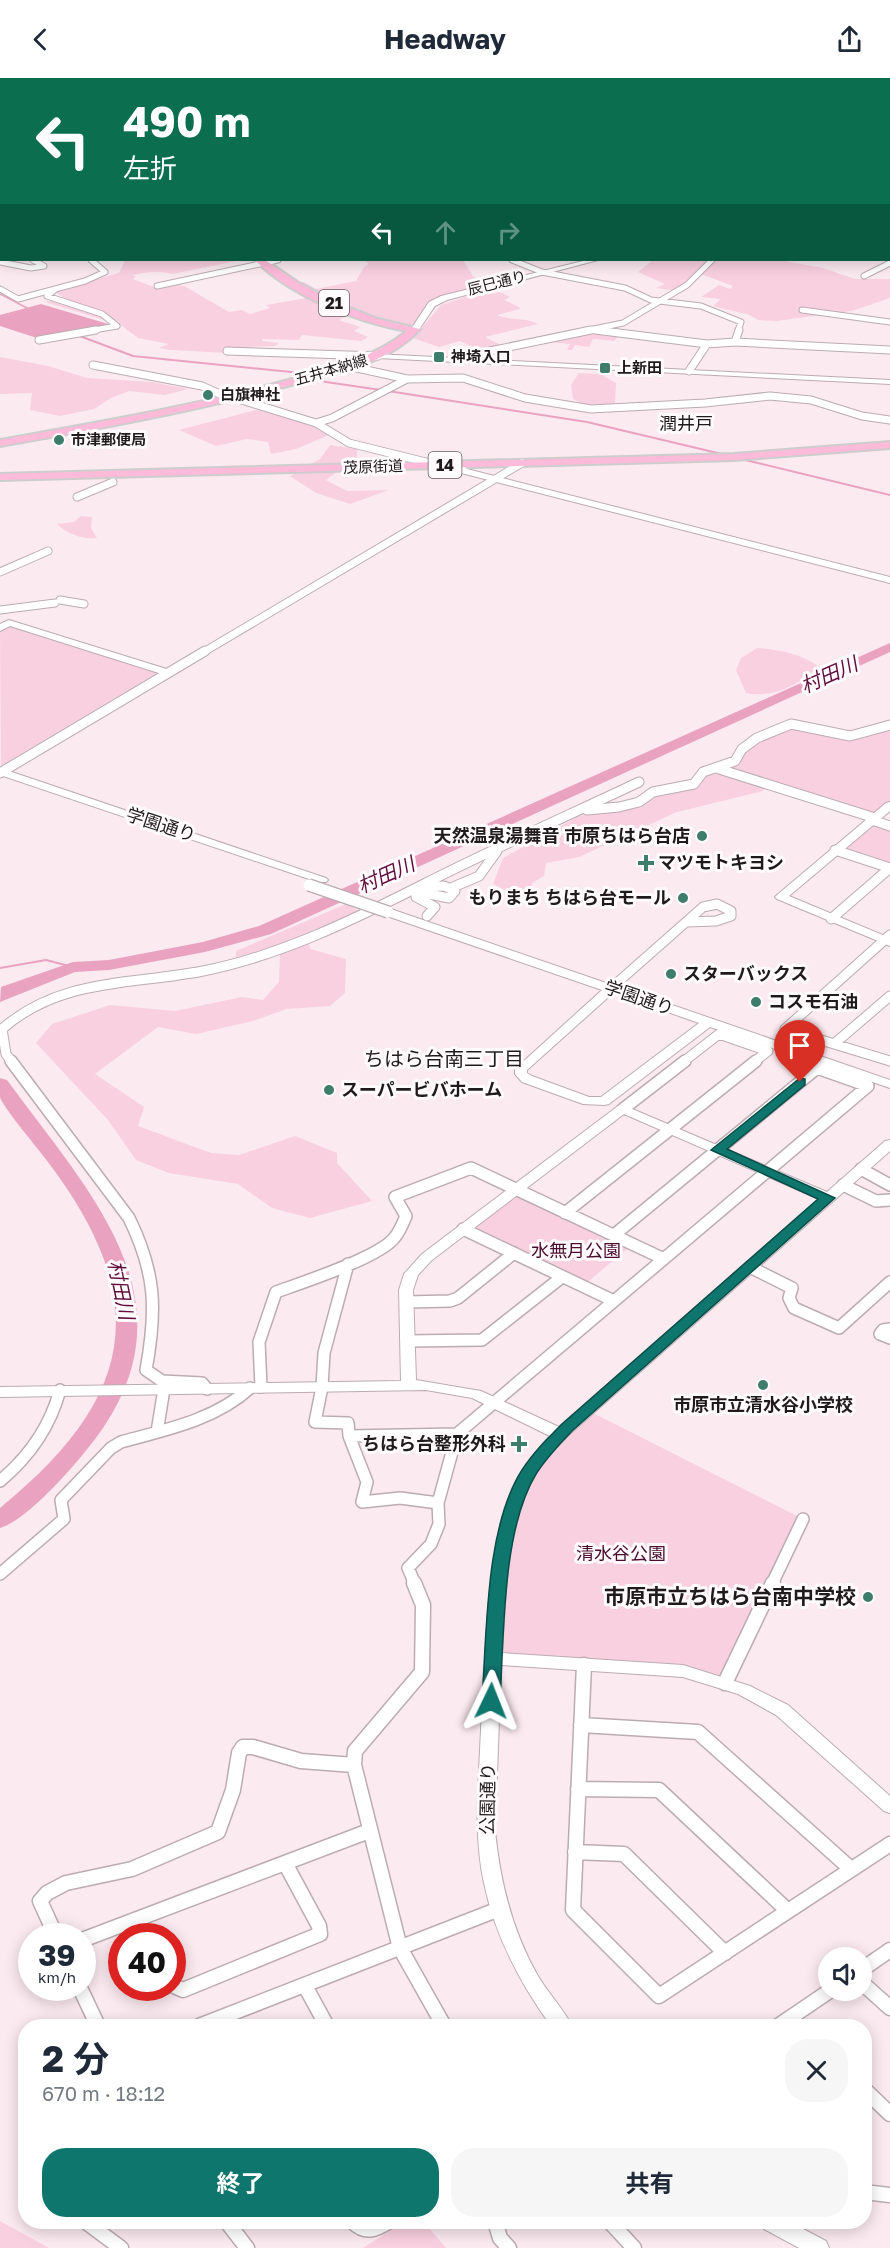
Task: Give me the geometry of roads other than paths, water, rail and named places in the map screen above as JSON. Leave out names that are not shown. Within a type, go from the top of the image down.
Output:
[{"type":"main road","name":"21","points":[[262,261],[311,294],[387,325],[415,329]]},
{"type":"main road","name":"五井本納線","points":[[0,442],[128,421],[233,398],[378,356],[415,329]]},
{"type":"main road","name":"茂原街道","points":[[0,477],[734,457],[890,445]]},
{"type":"street","points":[[1,261],[31,268],[44,266],[35,261]]},
{"type":"street","points":[[0,289],[18,298],[56,289],[105,272],[92,261]]},
{"type":"street","points":[[157,286],[262,261]]},
{"type":"street","points":[[514,261],[542,272],[625,288],[646,299],[701,306],[741,322],[735,342]]},
{"type":"street","name":"辰巳通り","points":[[415,329],[430,308],[439,300],[582,261]]},
{"type":"street","points":[[454,358],[623,323],[662,302],[687,285],[711,261]]},
{"type":"street","points":[[864,276],[890,263]]},
{"type":"street","points":[[39,340],[117,326],[110,319],[81,305],[47,296],[56,289]]},
{"type":"street","points":[[802,310],[890,322]]},
{"type":"street","points":[[882,314],[890,316]]},
{"type":"street","points":[[596,330],[707,344],[735,342],[890,350]]},
{"type":"street","points":[[689,371],[707,344]]},
{"type":"street","points":[[226,351],[251,354],[303,352],[454,358],[890,382]]},
{"type":"street","points":[[448,376],[454,358]]},
{"type":"street","points":[[93,365],[201,386],[316,423],[349,443],[438,465]]},
{"type":"street","points":[[348,366],[407,379],[448,376],[482,383],[525,398],[591,409],[705,403],[760,396],[806,398],[862,416],[890,420]]},
{"type":"street","points":[[316,423],[332,418],[407,379]]},
{"type":"street","points":[[1,773],[522,463]]},
{"type":"street","points":[[460,465],[464,471],[890,580]]},
{"type":"street","points":[[77,497],[113,482]]},
{"type":"street","points":[[0,572],[48,551]]},
{"type":"street","points":[[0,610],[57,602],[84,604]]},
{"type":"street","points":[[0,628],[9,623],[169,673]]},
{"type":"street","points":[[581,811],[619,807],[639,802],[653,792],[694,784],[703,772],[719,769],[735,761],[742,749],[757,738],[792,724],[850,736],[890,725]]},
{"type":"street","points":[[719,769],[890,826]]},
{"type":"street","points":[[1,773],[309,885],[393,909]]},
{"type":"street","name":"学園通り","points":[[1,773],[322,880],[393,909],[615,986],[890,1074]]},
{"type":"street","points":[[207,1389],[202,1383],[162,1381],[146,1370],[155,1320],[150,1269],[140,1240],[129,1218],[6,1054],[2,1029],[28,1005],[42,999],[219,968],[318,934],[398,901],[420,886],[639,782]]},
{"type":"street","points":[[890,805],[781,894],[783,899],[888,939],[785,1029],[890,1061]]},
{"type":"street","points":[[835,850],[890,868]]},
{"type":"street","points":[[420,886],[451,888],[473,880],[489,869],[496,851]]},
{"type":"street","points":[[831,919],[890,868]]},
{"type":"street","points":[[427,916],[435,907],[416,897],[424,893],[448,898],[455,891],[451,888]]},
{"type":"street","name":"学園通り","points":[[393,909],[427,916],[708,1022],[890,1084]]},
{"type":"street","points":[[686,922],[521,1069],[521,1074],[527,1079],[588,1101],[604,1101],[708,1022]]},
{"type":"street","points":[[834,1044],[890,996]]},
{"type":"street","points":[[409,1384],[406,1290],[411,1274],[427,1257],[719,1034],[768,1051],[565,1213]]},
{"type":"street","points":[[440,2019],[400,1948],[354,1765],[355,1751],[422,1672],[423,1605],[408,1568],[431,1544],[439,1524],[438,1503],[457,1434],[868,1086],[817,1068],[614,1235]]},
{"type":"street","points":[[623,1109],[828,1198]]},
{"type":"street","name":"公園通り","points":[[557,2019],[527,1975],[512,1945],[499,1909],[488,1857],[486,1830],[492,1658],[501,1564],[516,1498],[529,1473],[560,1434],[890,1144]]},
{"type":"street","points":[[256,1387],[259,1342],[276,1293],[348,1264],[395,1238],[406,1216],[395,1197],[471,1168],[664,1259]]},
{"type":"street","points":[[861,1169],[890,1185]]},
{"type":"street","points":[[843,1185],[876,1201],[890,1200]]},
{"type":"street","points":[[463,1229],[614,1301]]},
{"type":"street","points":[[406,1302],[450,1301],[458,1298],[514,1254]]},
{"type":"street","points":[[348,1264],[324,1353],[322,1387],[315,1422],[348,1423],[349,1436],[367,1482],[362,1502],[400,1498],[438,1503]]},
{"type":"street","points":[[750,1267],[792,1288],[789,1298],[794,1308],[839,1328],[890,1282]]},
{"type":"street","points":[[407,1341],[482,1340],[562,1276]]},
{"type":"street","points":[[890,1329],[883,1330],[880,1334],[890,1338]]},
{"type":"street","points":[[0,1392],[409,1384],[449,1388],[496,1402],[560,1434]]},
{"type":"street","points":[[0,1574],[64,1519],[61,1500],[111,1448],[121,1442],[222,1409],[256,1387]]},
{"type":"street","points":[[157,1432],[164,1389]]},
{"type":"street","points":[[0,1481],[42,1436],[56,1409],[60,1390]]},
{"type":"street","points":[[349,1436],[457,1434]]},
{"type":"street","points":[[725,1683],[803,1520]]},
{"type":"street","points":[[492,1658],[683,1671],[725,1683],[782,1710],[890,1806]]},
{"type":"street","points":[[584,1665],[573,1910],[659,1996],[890,1844]]},
{"type":"street","points":[[581,1725],[698,1732],[851,1869]]},
{"type":"street","points":[[50,1923],[40,1901],[45,1894],[64,1884],[120,1873],[218,1832],[233,1790],[239,1753],[243,1748],[253,1747],[301,1761],[354,1765]]},
{"type":"street","points":[[578,1789],[659,1790],[788,1911]]},
{"type":"street","points":[[96,1935],[369,1831]]},
{"type":"street","points":[[575,1852],[624,1854],[725,1953]]},
{"type":"street","points":[[186,1989],[320,1934],[319,1926],[285,1863]]},
{"type":"street","points":[[219,2019],[499,1909]]},
{"type":"street","points":[[138,1919],[140,1923]]},
{"type":"street","points":[[872,1962],[890,1950]]},
{"type":"street","points":[[305,1986],[323,2019]]},
{"type":"street","points":[[872,1992],[890,2008]]},
{"type":"street","points":[[86,2001],[95,2019]]},
{"type":"street","points":[[795,2019],[818,2001]]},
{"type":"street","points":[[872,2097],[890,2114]]},
{"type":"street","points":[[872,2193],[890,2195]]},
{"type":"street","points":[[95,2229],[121,2248]]},
{"type":"street","points":[[232,2229],[247,2248]]},
{"type":"street","points":[[359,2229],[374,2231],[377,2229]]},
{"type":"street","points":[[497,2229],[500,2238],[509,2248]]},
{"type":"street","points":[[616,2229],[634,2248]]},
{"type":"street","points":[[784,2229],[819,2248]]},
{"type":"waterway","points":[[0,294],[27,308]]},
{"type":"waterway","points":[[77,335],[133,356],[301,373],[326,382],[381,390]]},
{"type":"waterway","points":[[388,391],[587,422],[726,455]]},
{"type":"waterway","points":[[741,459],[890,495]]},
{"type":"waterway","name":"村田川","points":[[0,997],[7,991],[73,967],[109,965],[205,947],[265,930],[890,647]]},
{"type":"waterway","points":[[0,968],[46,960],[73,967]]},
{"type":"waterway","name":"村田川","points":[[0,1084],[76,1186],[102,1229],[112,1250],[125,1292],[128,1331],[121,1368],[107,1403],[87,1435],[61,1466],[0,1520]]},
{"type":"place","name":"神埼入口","points":[[439,357]]},
{"type":"place","name":"上新田","points":[[605,368]]},
{"type":"place","name":"白旗神社","points":[[208,395]]},
{"type":"place","name":"市津郵便局","points":[[59,440]]},
{"type":"place","name":"天然温泉湯舞音 市原ちはら台店","points":[[702,836]]},
{"type":"place","name":"マツモトキヨシ","points":[[646,863]]},
{"type":"place","name":"もりまち ちはら台モール","points":[[683,898]]},
{"type":"place","name":"スターバックス","points":[[671,974]]},
{"type":"place","name":"コスモ石油","points":[[756,1002]]},
{"type":"place","name":"スーパービバホーム","points":[[329,1090]]},
{"type":"place","name":"市原市立清水谷小学校","points":[[763,1385]]},
{"type":"place","name":"ちはら台整形外科","points":[[519,1444]]},
{"type":"place","name":"市原市立ちはら台南中学校","points":[[868,1597]]},
{"type":"district","name":"潤井戸","points":[[686,424]]},
{"type":"district","name":"ちはら台南三丁目","points":[[444,1059]]},
{"type":"park label","name":"水無月公園","points":[[576,1251]]},
{"type":"park label","name":"清水谷公園","points":[[621,1554]]}]
